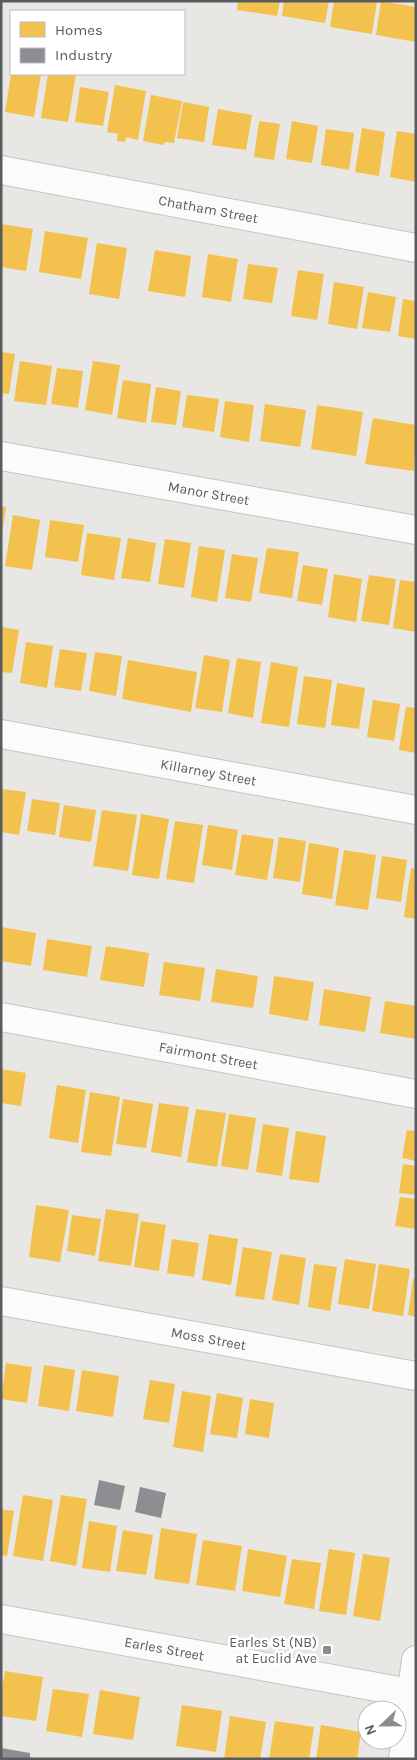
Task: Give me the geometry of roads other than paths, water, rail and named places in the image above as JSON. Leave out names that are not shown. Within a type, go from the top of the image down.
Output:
[{"type":"street","name":"Chatham Street","points":[[1,170],[416,248]]},
{"type":"street","name":"Manor Street","points":[[1,456],[416,530]]},
{"type":"street","name":"Killarney Street","points":[[1,734],[416,810]]},
{"type":"street","name":"Fairmont Street","points":[[1,1017],[416,1094]]},
{"type":"street","name":"Moss Street","points":[[1,1301],[416,1376]]},
{"type":"street","name":"Earles Street","points":[[1,1619],[414,1694]]},
{"type":"street","points":[[403,1759],[414,1694],[416,1660]]},
{"type":"place","name":"Earles St (NB) at Euclid Ave","points":[[327,1650]]}]
